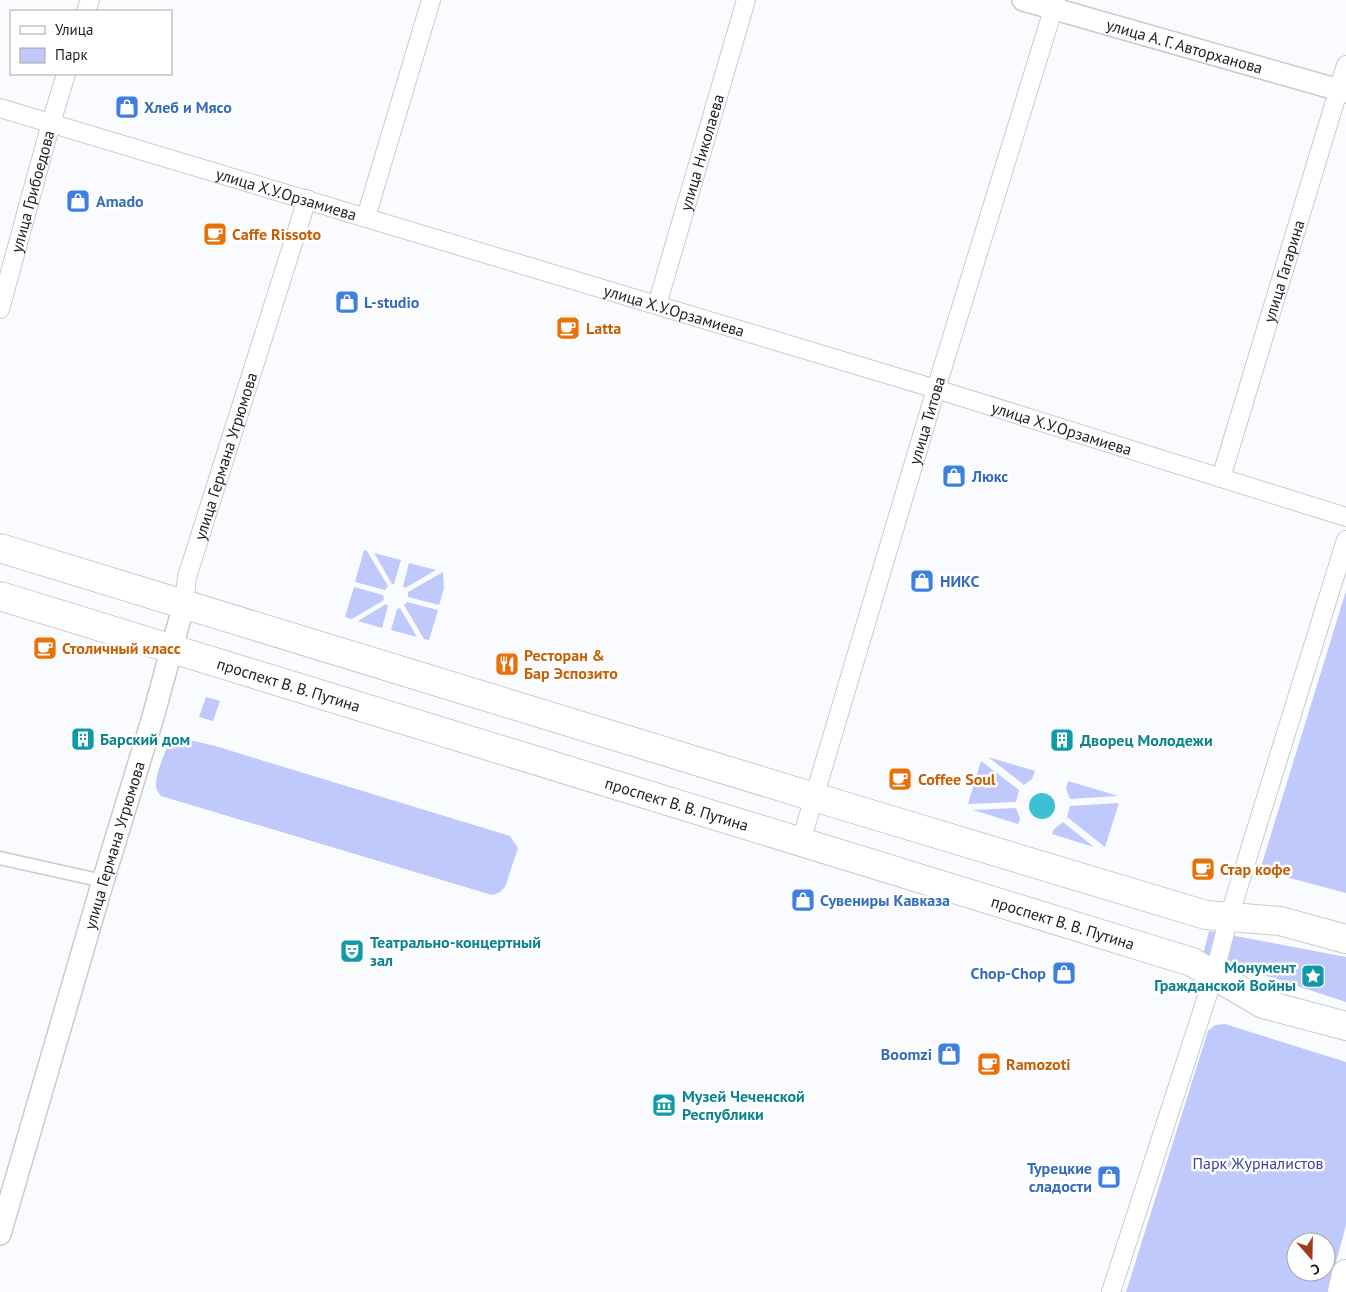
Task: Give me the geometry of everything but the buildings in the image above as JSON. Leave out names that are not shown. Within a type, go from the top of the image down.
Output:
[{"type":"main road","points":[[0,548],[1206,915],[1346,926]]},
{"type":"main road","name":"проспект В. В. Путина","points":[[0,596],[1192,962],[1263,1004],[1346,1026]]},
{"type":"main road","points":[[1280,921],[1346,939]]},
{"type":"main road","points":[[1298,1014],[1346,1044]]},
{"type":"main road","points":[[1342,1292],[1346,1274]]},
{"type":"street","points":[[366,217],[431,0]]},
{"type":"street","name":"улица Николаева","points":[[657,305],[746,0]]},
{"type":"street","name":"улица А. Г. Авторханова","points":[[1023,0],[1055,5],[1342,91]]},
{"type":"street","name":"улица Титова","points":[[800,841],[936,389],[1055,5]]},
{"type":"street","name":"улица Гагарина","points":[[1221,478],[1342,91],[1346,65]]},
{"type":"street","name":"улица Грибоедова","points":[[0,309],[50,123],[66,75]]},
{"type":"street","name":"улица Х.У.Орзамиева","points":[[0,108],[936,389],[1346,517]]},
{"type":"street","name":"улица Германа Угрюмова","points":[[0,1234],[153,717],[184,604],[188,577],[307,200]]},
{"type":"street","points":[[1111,1292],[1214,975],[1229,917],[1346,540]]},
{"type":"street","points":[[0,858],[103,881]]},
{"type":"green space","points":[[364,550],[367,551],[388,586],[385,590],[355,582]]},
{"type":"green space","points":[[374,553],[401,560],[394,584],[392,584]]},
{"type":"green space","points":[[409,563],[436,570],[405,588],[403,586]]},
{"type":"green space","points":[[443,572],[444,588],[439,605],[408,597],[408,592]]},
{"type":"green space","points":[[354,587],[383,595],[384,600],[352,619],[345,617]]},
{"type":"green space","points":[[1346,591],[1346,893],[1260,870]]},
{"type":"green space","points":[[407,602],[438,610],[429,640],[424,639],[404,605]]},
{"type":"green space","points":[[386,604],[388,606],[382,628],[358,621]]},
{"type":"green space","points":[[400,608],[417,637],[391,630],[397,609]]},
{"type":"green space","points":[[206,697],[220,701],[213,721],[199,717]]},
{"type":"green space","points":[[173,736],[215,746],[510,836],[518,848],[505,887],[500,892],[492,895],[161,796],[156,788],[157,775]]},
{"type":"green space","points":[[988,757],[1035,771],[1032,779],[1024,785]]},
{"type":"green space","points":[[981,761],[1019,790],[1016,802],[968,804]]},
{"type":"green space","points":[[1068,781],[1118,796],[1070,799],[1066,789]]},
{"type":"green space","points":[[1119,803],[1105,847],[1067,817],[1070,806]]},
{"type":"green space","points":[[1016,808],[1020,819],[1018,824],[973,810]]},
{"type":"green space","points":[[1063,822],[1094,847],[1052,834],[1054,829]]},
{"type":"green space","points":[[1209,931],[1346,957],[1346,1002],[1203,955]]},
{"type":"green space","name":"Парк Журналистов","points":[[1225,1024],[1346,1062],[1346,1225],[1336,1262],[1336,1232],[1286,1232],[1286,1282],[1331,1282],[1328,1292],[1126,1292],[1208,1031],[1215,1025]]},
{"type":"shaded area","points":[[1042,793],[1051,797],[1055,806],[1051,815],[1042,819],[1033,815],[1029,806],[1033,797]]},
{"type":"place","name":"Хлеб и Мясо","points":[[127,107]]},
{"type":"place","name":"Amado","points":[[78,201]]},
{"type":"place","name":"Caffe Rissoto","points":[[215,234]]},
{"type":"place","name":"L-studio","points":[[347,302]]},
{"type":"place","name":"Latta","points":[[568,328]]},
{"type":"place","name":"Люкс","points":[[954,476]]},
{"type":"place","name":"НИКС","points":[[922,581]]},
{"type":"place","name":"Столичный класс","points":[[45,648]]},
{"type":"place","name":"Ресторан & Бар Эспозито","points":[[507,664]]},
{"type":"place","name":"Барский дом","points":[[83,739]]},
{"type":"place","name":"Дворец Молодежи","points":[[1062,740]]},
{"type":"place","name":"Coffee Soul","points":[[900,779]]},
{"type":"place","name":"Стар кофе","points":[[1203,869]]},
{"type":"place","name":"Сувениры Кавказа","points":[[803,900]]},
{"type":"place","name":"Театрально-концертный зал","points":[[352,951]]},
{"type":"place","name":"Chop-Chop","points":[[1064,973]]},
{"type":"place","name":"Монумент Гражданской Войны","points":[[1313,976]]},
{"type":"place","name":"Boomzi","points":[[949,1054]]},
{"type":"place","name":"Ramozoti","points":[[989,1064]]},
{"type":"place","name":"Музей Чеченской Республики","points":[[664,1105]]},
{"type":"place","name":"Турецкие сладости","points":[[1109,1177]]}]
